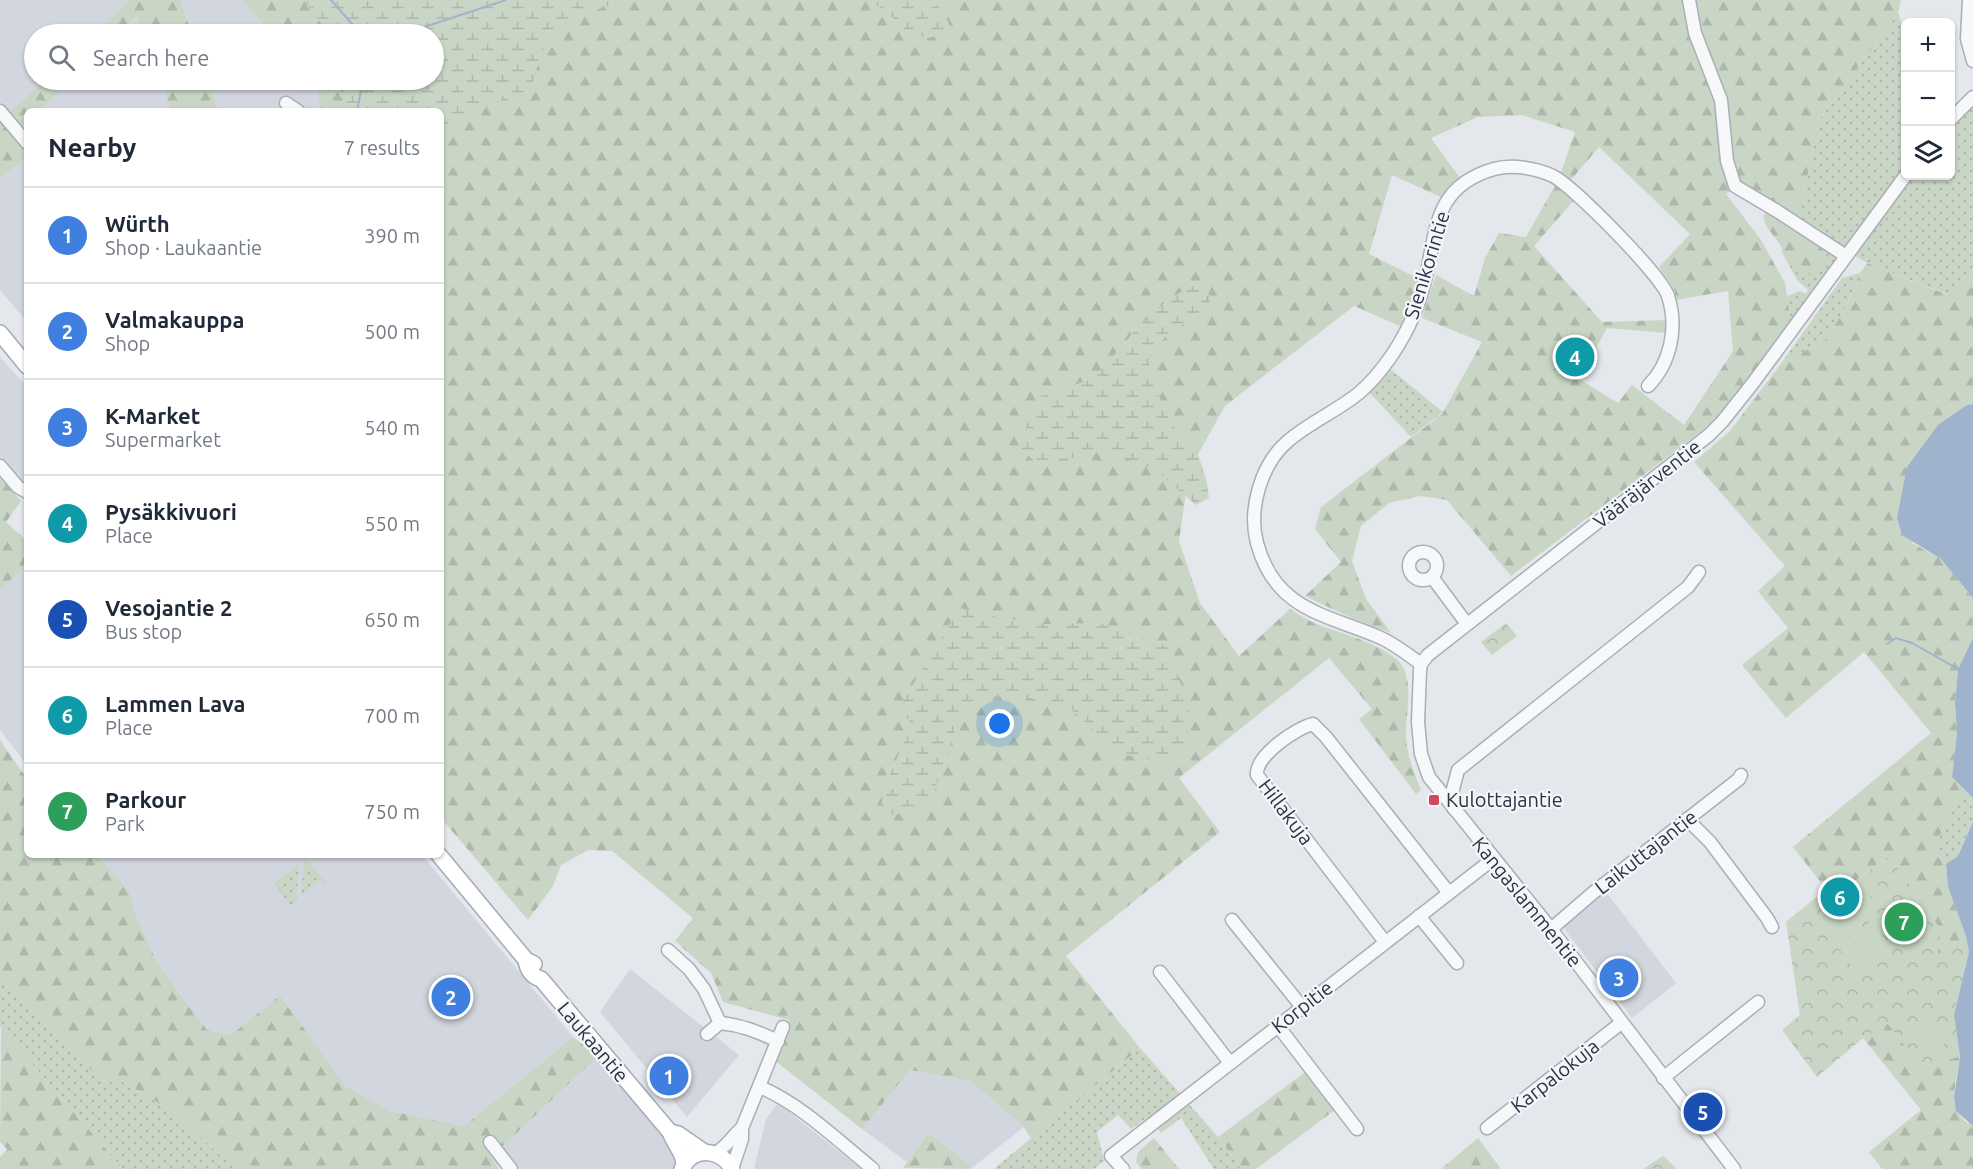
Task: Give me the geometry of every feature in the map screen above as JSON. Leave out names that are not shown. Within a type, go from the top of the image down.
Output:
[{"type":"main road","points":[[0,333],[24,362]]},
{"type":"main road","name":"Laukaantie","points":[[441,858],[526,960],[532,961],[541,973],[541,979],[670,1132],[683,1156],[683,1167]]},
{"type":"main road","name":"Laukaantie","points":[[670,1132],[726,1160],[732,1169]]},
{"type":"main road","points":[[683,1167],[689,1158],[710,1153]]},
{"type":"street","points":[[1689,0],[1695,33],[1721,100],[1728,166],[1735,186],[1846,256]]},
{"type":"street","points":[[1969,0],[1967,39],[1973,61]]},
{"type":"street","points":[[1955,115],[1973,97]]},
{"type":"street","points":[[286,103],[294,108]]},
{"type":"street","points":[[0,111],[24,139]]},
{"type":"street","name":"Sienikorintie","points":[[1421,664],[1398,646],[1378,636],[1325,618],[1304,607],[1287,594],[1274,580],[1263,560],[1254,523],[1263,477],[1286,442],[1360,392],[1381,371],[1394,351],[1416,311],[1440,212],[1458,188],[1472,177],[1496,168],[1516,167],[1534,169],[1554,177],[1575,192],[1646,266],[1667,293],[1672,322],[1668,352],[1661,370],[1648,386]]},
{"type":"street","name":"Vääräjärventie","points":[[1421,664],[1428,655],[1573,543],[1709,435],[1722,422],[1754,383],[1901,180]]},
{"type":"street","points":[[0,466],[18,487],[24,490]]},
{"type":"street","points":[[1454,810],[1452,793],[1458,770],[1688,587],[1699,572]]},
{"type":"street","points":[[1431,577],[1467,624]]},
{"type":"street","name":"Kangaslammentie","points":[[1421,664],[1418,733],[1421,754],[1429,777],[1551,929],[1729,1167]]},
{"type":"street","name":"Hillakuja","points":[[1385,942],[1257,775],[1256,769],[1267,753],[1302,727],[1313,724],[1326,737],[1449,893]]},
{"type":"street","name":"Laikuttajantie","points":[[1551,929],[1686,819],[1738,780],[1741,775]]},
{"type":"street","points":[[1686,819],[1710,842],[1772,927]]},
{"type":"street","name":"Korpitie","points":[[1123,1169],[1111,1156],[1493,859]]},
{"type":"street","points":[[1419,916],[1454,959]]},
{"type":"street","points":[[1232,920],[1302,1007]]},
{"type":"street","points":[[668,950],[689,969],[704,989],[720,1023]]},
{"type":"street","points":[[1160,972],[1230,1063]]},
{"type":"street","points":[[1663,1077],[1758,1002]]},
{"type":"street","points":[[707,1034],[720,1023]]},
{"type":"street","points":[[720,1023],[747,1028],[778,1041]]},
{"type":"street","name":"Karpalokuja","points":[[1487,1128],[1622,1023]]},
{"type":"street","points":[[1278,1026],[1357,1129]]},
{"type":"street","points":[[732,1169],[742,1128],[783,1027]]},
{"type":"street","points":[[760,1087],[793,1105],[873,1169]]},
{"type":"street","points":[[710,1153],[728,1145],[742,1128]]},
{"type":"street","points":[[490,1142],[511,1169]]},
{"type":"shaded area","points":[[0,0],[130,0],[104,24],[24,24],[24,90],[34,90],[0,121]]},
{"type":"shaded area","points":[[180,0],[244,0],[264,24],[188,24]]},
{"type":"shaded area","points":[[138,17],[140,24],[130,24]]},
{"type":"shaded area","points":[[61,90],[164,90],[170,108],[42,108]]},
{"type":"shaded area","points":[[211,90],[316,90],[320,108],[217,108]]},
{"type":"shaded area","points":[[24,159],[24,318],[0,290],[0,179]]},
{"type":"shaded area","points":[[0,357],[24,384],[24,484],[0,457]]},
{"type":"shaded area","points":[[24,569],[24,761],[0,730],[0,589]]},
{"type":"shaded area","points":[[100,858],[424,858],[573,1037],[464,1126],[390,1111],[345,1087],[280,995],[231,1035],[207,1030],[157,963],[135,913],[130,892]]},
{"type":"shaded area","points":[[1606,892],[1676,983],[1632,1018],[1563,927]]},
{"type":"shaded area","points":[[630,969],[739,1055],[687,1117],[600,1012]]},
{"type":"shaded area","points":[[598,1056],[672,1147],[677,1161],[675,1169],[501,1169],[490,1157]]},
{"type":"shaded area","points":[[910,1070],[970,1081],[1024,1127],[973,1167],[928,1133],[907,1162],[862,1129]]},
{"type":"shaded area","points":[[778,1103],[861,1169],[754,1169],[766,1119]]},
{"type":"green space","points":[[130,0],[180,0],[188,24],[140,24],[137,17],[130,24],[104,24]]},
{"type":"green space","points":[[243,0],[1901,0],[1898,13],[1818,121],[1799,219],[1734,188],[1726,194],[1761,240],[1785,283],[1791,323],[1729,405],[1708,426],[1511,576],[1447,500],[1420,496],[1389,503],[1361,526],[1352,561],[1366,599],[1391,633],[1305,596],[1341,562],[1315,529],[1321,507],[1442,414],[1482,342],[1422,318],[1436,275],[1474,296],[1485,258],[1499,233],[1526,237],[1556,184],[1574,200],[1534,246],[1602,322],[1668,320],[1668,333],[1607,328],[1579,379],[1618,403],[1632,385],[1684,425],[1733,351],[1728,291],[1676,300],[1674,289],[1659,267],[1690,234],[1599,147],[1570,181],[1560,175],[1575,132],[1522,115],[1478,117],[1431,138],[1460,178],[1443,198],[1392,175],[1369,254],[1419,279],[1402,327],[1354,306],[1225,406],[1189,470],[1179,541],[1200,603],[1239,656],[1290,609],[1314,623],[1376,646],[1402,665],[1408,684],[1407,744],[1411,764],[1421,790],[1416,794],[1359,719],[1372,709],[1329,658],[1179,778],[1220,832],[1066,956],[1140,1048],[1031,1139],[1024,1127],[970,1081],[910,1070],[862,1129],[774,1060],[789,1020],[723,1002],[711,973],[675,941],[693,918],[612,851],[588,850],[561,865],[553,886],[528,920],[444,822],[444,108],[320,108],[316,90],[444,90],[444,24],[263,24]]},
{"type":"green space","points":[[304,0],[631,0],[591,11],[561,24],[547,42],[540,57],[531,89],[499,101],[444,129],[444,108],[349,108],[340,90],[444,90],[444,24],[322,24]]},
{"type":"green space","points":[[869,0],[933,0],[946,17],[950,27],[946,33],[929,38],[913,35],[887,12]]},
{"type":"green space","points":[[1898,13],[1901,22],[1901,180],[1955,180],[1955,125],[1973,106],[1973,270],[1949,295],[1867,263],[1799,219],[1818,121]]},
{"type":"green space","points":[[34,90],[61,90],[42,108],[24,108],[24,125],[21,128],[24,132],[24,159],[0,179],[0,121]]},
{"type":"green space","points":[[164,90],[211,90],[217,108],[170,108]]},
{"type":"green space","points":[[1768,211],[1828,251],[1815,269],[1801,274],[1793,269],[1765,222],[1764,215]]},
{"type":"green space","points":[[1782,247],[1798,273],[1813,270],[1828,251],[1837,255],[1838,258],[1791,323],[1787,296],[1800,291],[1806,294],[1808,290],[1797,280],[1782,252]]},
{"type":"green space","points":[[1867,263],[1948,295],[1973,270],[1973,404],[1967,405],[1912,543],[1941,559],[1973,598],[1973,638],[1958,669],[1955,704],[1957,733],[1952,776],[1968,793],[1960,795],[1941,832],[1936,854],[1946,864],[1948,887],[1966,936],[1937,955],[1889,856],[1835,896],[1826,889],[1793,847],[1931,733],[1864,652],[1786,718],[1742,665],[1788,628],[1758,591],[1785,566],[1694,462],[1730,431],[1780,365],[1826,339],[1845,309],[1860,273]]},
{"type":"green space","points":[[1860,273],[1845,309],[1826,339],[1780,365],[1842,278]]},
{"type":"green space","points":[[1195,285],[1208,291],[1210,302],[1203,311],[1168,334],[1148,357],[1153,384],[1172,425],[1196,448],[1206,479],[1209,498],[1196,505],[1155,470],[1105,449],[1072,458],[1034,461],[1022,449],[1028,419],[1038,397],[1095,378],[1137,328],[1170,298]]},
{"type":"green space","points":[[1389,368],[1443,412],[1411,437],[1369,392]]},
{"type":"green space","points":[[0,478],[21,501],[6,522],[24,538],[24,569],[0,589]]},
{"type":"green space","points":[[960,608],[996,617],[1044,624],[1101,623],[1167,646],[1189,706],[1187,748],[1166,763],[1117,753],[1067,705],[1011,695],[981,698],[969,704],[960,717],[933,795],[913,811],[883,814],[883,796],[911,724],[899,707]]},
{"type":"green space","points":[[1506,623],[1517,636],[1492,655],[1481,642]]},
{"type":"green space","points":[[0,740],[24,775],[24,858],[100,858],[130,892],[135,913],[157,963],[207,1030],[231,1035],[280,995],[346,1087],[390,1111],[464,1126],[573,1037],[598,1056],[491,1157],[499,1169],[235,1169],[175,1113],[117,1078],[102,1081],[0,979]]},
{"type":"green space","points":[[1968,793],[1973,798],[1973,822],[1958,856],[1946,864],[1936,854],[1941,832],[1960,795]]},
{"type":"green space","points":[[1889,856],[1941,930],[1938,954],[1966,936],[1969,952],[1954,1015],[1960,1057],[1919,1064],[1888,1024],[1863,1038],[1817,1077],[1782,1030],[1800,1015],[1786,922],[1826,889],[1835,896]]},
{"type":"green space","points":[[305,858],[326,883],[320,880],[301,896]]},
{"type":"green space","points":[[299,864],[296,902],[291,906],[274,884]]},
{"type":"green space","points":[[1862,886],[1879,908],[1836,941],[1823,924],[1824,915]]},
{"type":"green space","points":[[1871,921],[1890,946],[1856,971],[1837,946]]},
{"type":"green space","points":[[0,979],[102,1081],[117,1078],[175,1113],[235,1169],[123,1169],[0,1027]]},
{"type":"green space","points":[[1888,1023],[1919,1064],[1960,1057],[1955,1086],[1956,1105],[1964,1120],[1973,1126],[1973,1169],[1882,1169],[1869,1152],[1921,1110],[1863,1038]]},
{"type":"green space","points":[[1938,1023],[1945,1050],[1925,1055],[1918,1028]]},
{"type":"green space","points":[[1,1028],[123,1169],[0,1169],[0,1157],[7,1149],[0,1142]]},
{"type":"green space","points":[[1140,1048],[1218,1137],[1241,1169],[1214,1169],[1181,1118],[1161,1133],[1148,1117],[1131,1129],[1118,1115],[1097,1132],[1104,1161],[1094,1169],[994,1169]]},
{"type":"green space","points":[[1308,1070],[1336,1109],[1256,1169],[1241,1169],[1218,1137]]},
{"type":"green space","points":[[928,1133],[973,1167],[969,1169],[903,1168]]},
{"type":"green space","points":[[1154,1138],[1179,1169],[1142,1169],[1136,1162],[1138,1152]]},
{"type":"green space","points":[[1478,1138],[1501,1169],[1441,1169]]},
{"type":"green space","points":[[1663,1156],[1677,1169],[1643,1169]]},
{"type":"water","points":[[1973,404],[1973,598],[1941,559],[1902,535],[1897,518],[1907,467],[1938,425],[1967,405]]},
{"type":"water","points":[[1973,638],[1973,798],[1952,777],[1957,733],[1955,704],[1958,669]]},
{"type":"water","points":[[1973,822],[1973,1126],[1956,1111],[1954,1097],[1960,1057],[1954,1015],[1969,952],[1966,936],[1948,887],[1946,864],[1958,856]]},
{"type":"waterway","points":[[331,0],[352,24]]},
{"type":"waterway","points":[[433,24],[506,0]]},
{"type":"waterway","points":[[358,108],[361,90]]},
{"type":"waterway","points":[[1887,644],[1896,638],[1912,643],[1958,669]]},
{"type":"place","name":"Pysäkkivuori","points":[[1575,357]]},
{"type":"place","name":"Kulottajantie","points":[[1434,800]]},
{"type":"place","name":"Lammen Lava","points":[[1840,897]]},
{"type":"place","name":"Parkour","points":[[1904,922]]},
{"type":"place","name":"K-Market","points":[[1619,978]]},
{"type":"place","name":"Valmakauppa","points":[[451,997]]},
{"type":"place","name":"Würth","points":[[669,1076]]},
{"type":"place","name":"Vesojantie 2","points":[[1703,1112]]}]
